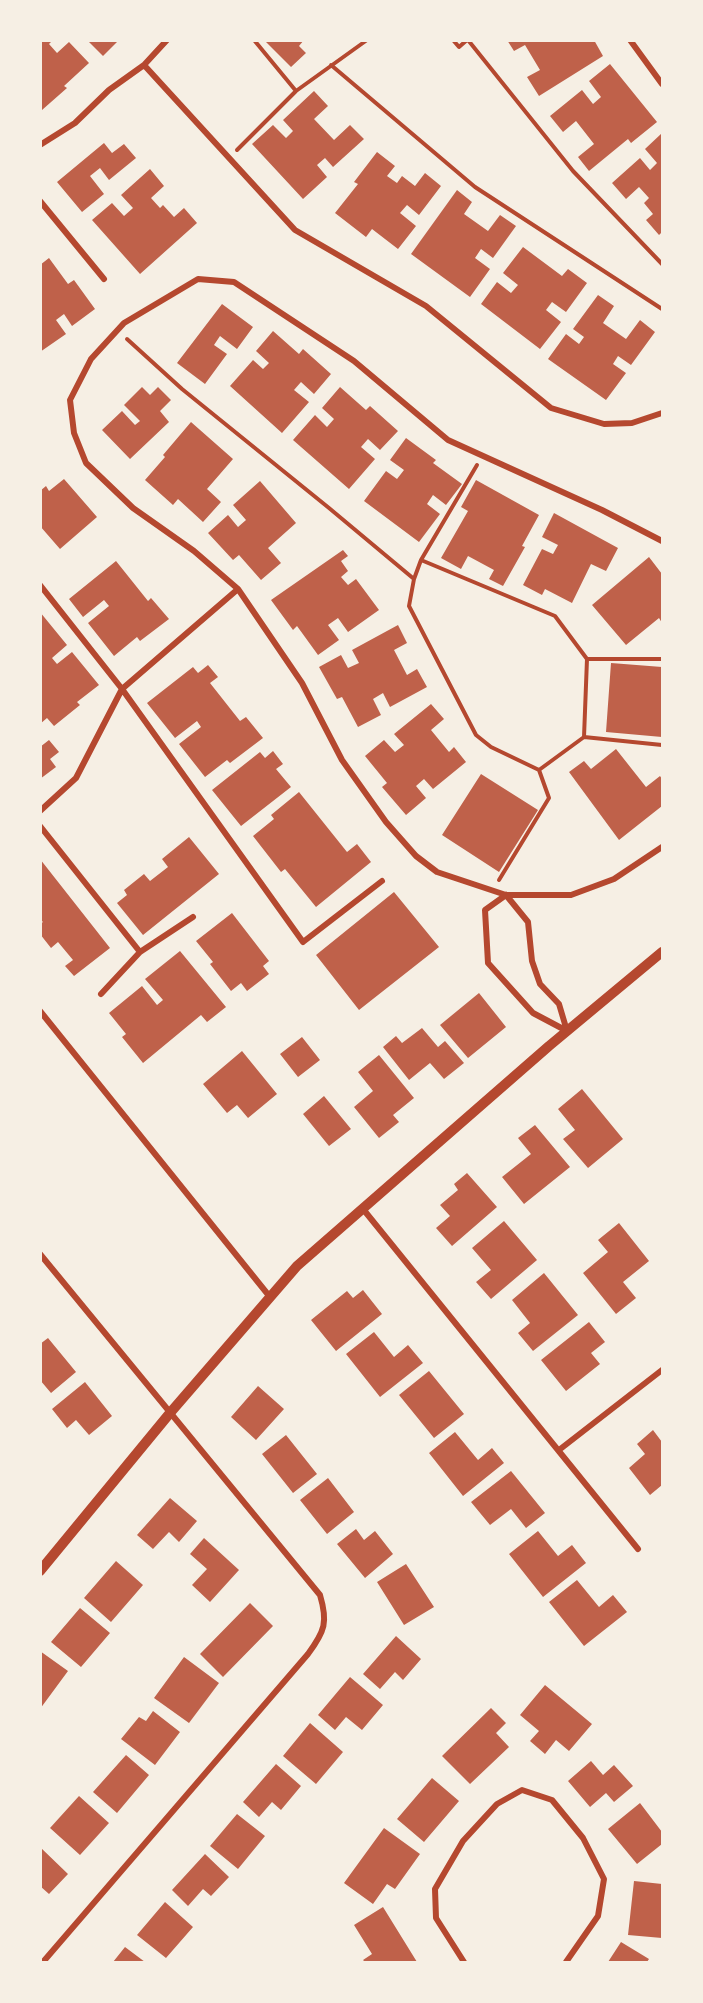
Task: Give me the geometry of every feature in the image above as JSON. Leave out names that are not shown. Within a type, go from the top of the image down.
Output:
[{"type":"street","points":[[40,145],[75,123],[110,90],[144,65],[167,40]]},
{"type":"street","points":[[630,40],[663,84]]},
{"type":"street","points":[[144,65],[295,230],[426,306],[551,408],[604,424],[632,423],[663,413]]},
{"type":"street","points":[[40,201],[105,279]]},
{"type":"street","points":[[663,541],[602,510],[447,440],[354,361],[234,282],[198,279],[124,323],[92,359],[70,400],[74,433],[86,463],[133,508],[194,551],[238,589],[302,684],[342,760],[386,822],[416,856],[437,872],[506,895],[571,895],[614,879],[663,847]]},
{"type":"street","points":[[40,585],[122,689],[303,942],[382,881]]},
{"type":"street","points":[[40,811],[76,778],[122,689],[238,589]]},
{"type":"street","points":[[40,826],[140,952]]},
{"type":"street","points":[[506,895],[528,922],[532,961],[540,984],[559,1004],[567,1031]]},
{"type":"street","points":[[506,895],[485,910],[488,963],[533,1012],[567,1031]]},
{"type":"street","points":[[101,994],[140,952],[193,917]]},
{"type":"street","points":[[40,1571],[170,1413],[297,1266],[567,1031],[663,952]]},
{"type":"street","points":[[40,1011],[270,1297]]},
{"type":"street","points":[[363,1209],[638,1549]]},
{"type":"street","points":[[40,1254],[320,1595],[326,1616],[320,1638],[308,1654],[43,1962]]},
{"type":"street","points":[[559,1450],[663,1370]]},
{"type":"street","points":[[464,1962],[435,1918],[435,1889],[463,1841],[497,1804],[522,1790],[552,1800],[583,1838],[604,1879],[598,1916],[566,1962]]},
{"type":"path","points":[[254,40],[296,91]]},
{"type":"path","points":[[229,158],[296,91],[361,42],[367,40]]},
{"type":"path","points":[[453,40],[459,47],[467,40],[573,171],[663,264]]},
{"type":"path","points":[[331,65],[475,187],[663,309]]},
{"type":"path","points":[[117,330],[182,389],[414,579]]},
{"type":"path","points":[[482,456],[421,560],[414,579],[409,606],[476,735],[491,747],[539,770],[549,798],[492,891]]},
{"type":"path","points":[[421,560],[555,616],[587,658],[584,737]]},
{"type":"path","points":[[587,658],[663,659]]},
{"type":"path","points":[[539,770],[584,737],[663,745]]},
{"type":"building","points":[[40,40],[53,40],[49,44],[57,53],[69,42],[89,63],[64,86],[67,88],[42,110],[40,109]]},
{"type":"building","points":[[87,40],[119,40],[103,56]]},
{"type":"building","points":[[264,40],[304,40],[299,46],[306,53],[291,67]]},
{"type":"building","points":[[507,40],[594,40],[603,56],[539,96],[527,77],[540,70],[525,45],[514,51]]},
{"type":"building","points":[[610,64],[657,122],[631,143],[628,139],[589,171],[578,157],[594,144],[576,121],[563,132],[550,116],[582,90],[593,104],[601,97],[589,81]]},
{"type":"building","points":[[314,91],[328,106],[314,119],[334,140],[350,125],[364,139],[333,167],[325,158],[317,165],[327,177],[303,199],[252,144],[273,125],[286,138],[293,131],[283,120]]},
{"type":"building","points":[[662,133],[662,232],[659,235],[646,220],[653,214],[644,203],[649,198],[639,187],[626,199],[612,183],[640,158],[650,170],[657,163],[645,149]]},
{"type":"building","points":[[104,143],[112,153],[124,144],[136,158],[109,180],[100,168],[90,176],[104,194],[82,212],[57,182]]},
{"type":"building","points":[[377,152],[395,166],[387,176],[397,183],[402,176],[415,186],[425,173],[441,186],[419,215],[407,205],[400,213],[416,226],[398,249],[372,229],[366,237],[335,213],[358,184],[354,182]]},
{"type":"building","points":[[150,169],[164,186],[151,198],[160,208],[163,205],[174,217],[184,208],[197,223],[140,274],[92,220],[112,203],[124,216],[133,208],[121,195]]},
{"type":"building","points":[[457,190],[472,202],[464,214],[488,231],[500,215],[516,226],[493,258],[481,249],[475,258],[490,269],[470,297],[411,254]]},
{"type":"building","points":[[523,247],[562,276],[568,269],[587,283],[566,312],[552,302],[546,310],[561,322],[540,349],[481,304],[497,282],[511,293],[518,285],[503,273]]},
{"type":"building","points":[[49,258],[68,284],[74,280],[95,309],[72,326],[64,314],[56,320],[66,334],[40,352],[40,265]]},
{"type":"building","points":[[598,295],[614,306],[603,323],[626,339],[640,320],[655,332],[631,365],[618,356],[613,364],[626,373],[606,400],[548,359],[566,334],[579,344],[584,337],[573,329]]},
{"type":"building","points":[[222,304],[253,327],[237,349],[220,336],[214,345],[227,354],[205,384],[177,363]]},
{"type":"building","points":[[273,331],[299,354],[303,349],[331,374],[314,394],[301,382],[294,390],[309,402],[282,433],[230,386],[253,360],[263,369],[269,363],[256,351]]},
{"type":"building","points":[[142,387],[150,395],[158,387],[171,400],[160,411],[169,422],[130,459],[102,430],[122,411],[135,425],[140,421],[124,405]]},
{"type":"building","points":[[340,387],[366,410],[370,406],[398,431],[380,450],[368,439],[361,447],[375,459],[349,489],[293,440],[315,415],[327,427],[334,419],[322,408]]},
{"type":"building","points":[[191,422],[233,459],[207,489],[221,502],[203,522],[178,499],[173,505],[145,480]]},
{"type":"building","points":[[406,438],[436,460],[433,463],[462,484],[446,505],[433,495],[427,504],[440,514],[419,542],[364,501],[386,471],[397,479],[404,470],[390,460]]},
{"type":"building","points":[[64,479],[97,517],[60,549],[40,526],[40,491],[46,486],[49,491]]},
{"type":"building","points":[[476,480],[539,515],[522,546],[525,547],[503,586],[489,579],[494,570],[468,556],[461,569],[441,558],[468,511],[461,507]]},
{"type":"building","points":[[260,481],[296,523],[268,548],[281,563],[261,580],[239,555],[233,560],[208,533],[228,515],[238,527],[246,520],[233,505]]},
{"type":"building","points":[[554,513],[618,548],[606,571],[591,564],[572,603],[545,589],[542,595],[523,585],[542,549],[553,554],[558,545],[542,537]]},
{"type":"building","points":[[343,550],[348,556],[341,561],[348,571],[341,577],[348,585],[356,579],[379,610],[348,632],[338,618],[328,625],[339,640],[318,655],[297,626],[293,630],[271,600]]},
{"type":"building","points":[[649,557],[662,574],[662,623],[659,618],[626,645],[592,605]]},
{"type":"building","points":[[116,561],[148,601],[151,598],[169,619],[140,641],[137,637],[114,656],[88,623],[109,606],[104,600],[83,617],[69,599]]},
{"type":"building","points":[[40,612],[67,645],[52,658],[57,664],[72,652],[99,685],[77,702],[80,705],[54,726],[47,718],[40,724]]},
{"type":"building","points":[[398,625],[407,643],[394,650],[407,675],[417,669],[427,687],[390,707],[383,693],[373,699],[381,715],[358,727],[342,697],[337,699],[319,667],[341,655],[348,668],[359,663],[352,650]]},
{"type":"building","points":[[611,663],[662,667],[662,737],[606,732]]},
{"type":"building","points":[[208,665],[218,677],[210,683],[240,721],[246,717],[263,738],[230,763],[227,760],[205,777],[179,744],[201,727],[197,721],[175,738],[147,703],[193,667],[198,673]]},
{"type":"building","points":[[431,704],[444,719],[431,730],[449,752],[454,747],[466,762],[433,789],[424,779],[416,786],[426,798],[406,815],[382,787],[387,783],[365,756],[384,740],[395,752],[404,745],[394,734]]},
{"type":"building","points":[[49,740],[59,752],[50,759],[56,767],[40,779],[40,747]]},
{"type":"building","points":[[616,749],[646,787],[660,776],[662,779],[662,806],[619,840],[569,772],[584,761],[591,769]]},
{"type":"building","points":[[273,751],[283,764],[276,769],[291,787],[241,826],[212,790],[260,752],[265,758]]},
{"type":"building","points":[[481,774],[538,810],[499,872],[442,835]]},
{"type":"building","points":[[299,792],[347,852],[357,844],[371,862],[316,907],[285,869],[281,872],[253,836],[274,819],[271,815]]},
{"type":"building","points":[[189,837],[219,874],[143,935],[117,903],[127,895],[124,890],[144,874],[150,881],[168,867],[162,859]]},
{"type":"building","points":[[40,859],[110,948],[74,976],[65,966],[73,960],[58,942],[51,948],[40,934],[40,924],[43,922],[40,919]]},
{"type":"building","points":[[394,892],[439,947],[359,1010],[316,955]]},
{"type":"building","points":[[232,913],[269,961],[263,966],[269,974],[247,991],[241,983],[231,991],[210,964],[213,962],[196,941]]},
{"type":"building","points":[[180,951],[226,1007],[207,1022],[201,1015],[143,1063],[122,1037],[126,1034],[109,1013],[142,986],[157,1005],[163,1000],[145,979]]},
{"type":"building","points":[[479,993],[506,1027],[468,1058],[440,1025]]},
{"type":"building","points":[[422,1028],[438,1047],[445,1041],[464,1063],[444,1079],[430,1063],[409,1080],[383,1047],[396,1036],[402,1043]]},
{"type":"building","points":[[302,1037],[320,1060],[298,1077],[280,1054]]},
{"type":"building","points":[[242,1051],[277,1094],[248,1118],[237,1105],[227,1113],[203,1084]]},
{"type":"building","points":[[379,1055],[414,1098],[393,1115],[399,1122],[379,1138],[354,1107],[373,1091],[358,1072]]},
{"type":"building","points":[[582,1089],[623,1139],[588,1168],[563,1139],[575,1130],[558,1109]]},
{"type":"building","points":[[324,1096],[351,1129],[329,1146],[303,1114]]},
{"type":"building","points":[[535,1125],[570,1167],[524,1204],[502,1177],[531,1154],[518,1138]]},
{"type":"building","points":[[467,1173],[497,1207],[452,1246],[436,1228],[450,1216],[440,1205],[458,1190],[454,1184]]},
{"type":"building","points":[[504,1221],[537,1260],[491,1299],[476,1282],[491,1270],[472,1248]]},
{"type":"building","points":[[619,1223],[649,1261],[623,1282],[636,1298],[616,1314],[583,1273],[608,1252],[598,1240]]},
{"type":"building","points":[[544,1273],[578,1315],[533,1351],[518,1333],[530,1323],[512,1300]]},
{"type":"building","points":[[363,1290],[382,1314],[336,1351],[311,1320],[347,1291],[353,1298]]},
{"type":"building","points":[[589,1322],[605,1342],[591,1353],[600,1364],[566,1391],[541,1360]]},
{"type":"building","points":[[374,1332],[394,1357],[408,1345],[423,1363],[380,1397],[346,1354]]},
{"type":"building","points":[[48,1338],[76,1372],[51,1393],[40,1380],[40,1344]]},
{"type":"building","points":[[429,1371],[464,1414],[434,1438],[399,1395]]},
{"type":"building","points":[[85,1382],[112,1416],[89,1435],[76,1420],[67,1428],[52,1409]]},
{"type":"building","points":[[258,1386],[284,1409],[256,1440],[231,1417]]},
{"type":"building","points":[[653,1430],[662,1442],[662,1485],[650,1495],[629,1468],[645,1454],[637,1444]]},
{"type":"building","points":[[455,1432],[478,1460],[492,1448],[504,1463],[463,1496],[429,1453]]},
{"type":"building","points":[[286,1435],[317,1474],[293,1493],[262,1454]]},
{"type":"building","points":[[511,1471],[545,1513],[526,1528],[511,1509],[490,1525],[471,1502]]},
{"type":"building","points":[[328,1478],[354,1512],[327,1534],[300,1500]]},
{"type":"building","points":[[170,1498],[197,1521],[179,1542],[169,1532],[153,1549],[137,1535]]},
{"type":"building","points":[[356,1529],[364,1540],[375,1531],[393,1554],[365,1578],[337,1544]]},
{"type":"building","points":[[538,1531],[558,1556],[572,1545],[586,1563],[543,1597],[509,1554]]},
{"type":"building","points":[[204,1538],[239,1570],[210,1602],[192,1585],[207,1569],[190,1554]]},
{"type":"building","points":[[116,1561],[143,1585],[111,1622],[84,1598]]},
{"type":"building","points":[[406,1564],[434,1607],[404,1625],[377,1582]]},
{"type":"building","points":[[577,1580],[599,1607],[613,1595],[627,1612],[584,1646],[549,1602]]},
{"type":"building","points":[[250,1603],[273,1626],[223,1677],[200,1654]]},
{"type":"building","points":[[80,1608],[110,1633],[81,1667],[51,1642]]},
{"type":"building","points":[[396,1636],[421,1659],[403,1680],[395,1672],[380,1689],[363,1674]]},
{"type":"building","points":[[40,1651],[68,1671],[40,1709]]},
{"type":"building","points":[[184,1657],[219,1683],[189,1723],[154,1698]]},
{"type":"building","points":[[350,1677],[383,1705],[362,1730],[346,1717],[335,1730],[318,1715]]},
{"type":"building","points":[[545,1685],[592,1724],[569,1751],[556,1740],[545,1754],[530,1741],[539,1731],[520,1715]]},
{"type":"building","points":[[491,1708],[506,1723],[496,1733],[509,1747],[470,1784],[442,1756]]},
{"type":"building","points":[[153,1711],[180,1732],[155,1765],[121,1739],[139,1717],[146,1721]]},
{"type":"building","points":[[310,1723],[343,1752],[316,1784],[283,1756]]},
{"type":"building","points":[[126,1755],[149,1775],[117,1813],[93,1792]]},
{"type":"building","points":[[591,1761],[603,1775],[614,1765],[633,1786],[614,1802],[606,1793],[590,1807],[568,1781]]},
{"type":"building","points":[[276,1764],[301,1786],[281,1810],[272,1802],[259,1817],[243,1802]]},
{"type":"building","points":[[432,1778],[459,1801],[424,1842],[397,1819]]},
{"type":"building","points":[[79,1796],[109,1823],[80,1855],[50,1828]]},
{"type":"building","points":[[640,1803],[662,1832],[662,1844],[637,1864],[608,1829]]},
{"type":"building","points":[[237,1814],[265,1836],[238,1869],[210,1846]]},
{"type":"building","points":[[384,1828],[420,1854],[395,1889],[387,1884],[373,1904],[344,1883]]},
{"type":"building","points":[[40,1847],[68,1874],[49,1894],[40,1886]]},
{"type":"building","points":[[205,1854],[229,1877],[211,1896],[203,1889],[188,1906],[172,1890]]},
{"type":"building","points":[[634,1881],[662,1884],[662,1938],[628,1935]]},
{"type":"building","points":[[165,1902],[193,1927],[166,1958],[137,1935]]},
{"type":"building","points":[[383,1907],[417,1962],[365,1962],[363,1960],[372,1954],[354,1925]]},
{"type":"building","points":[[621,1942],[649,1959],[647,1962],[608,1962]]},
{"type":"building","points":[[125,1947],[145,1962],[113,1962]]}]
